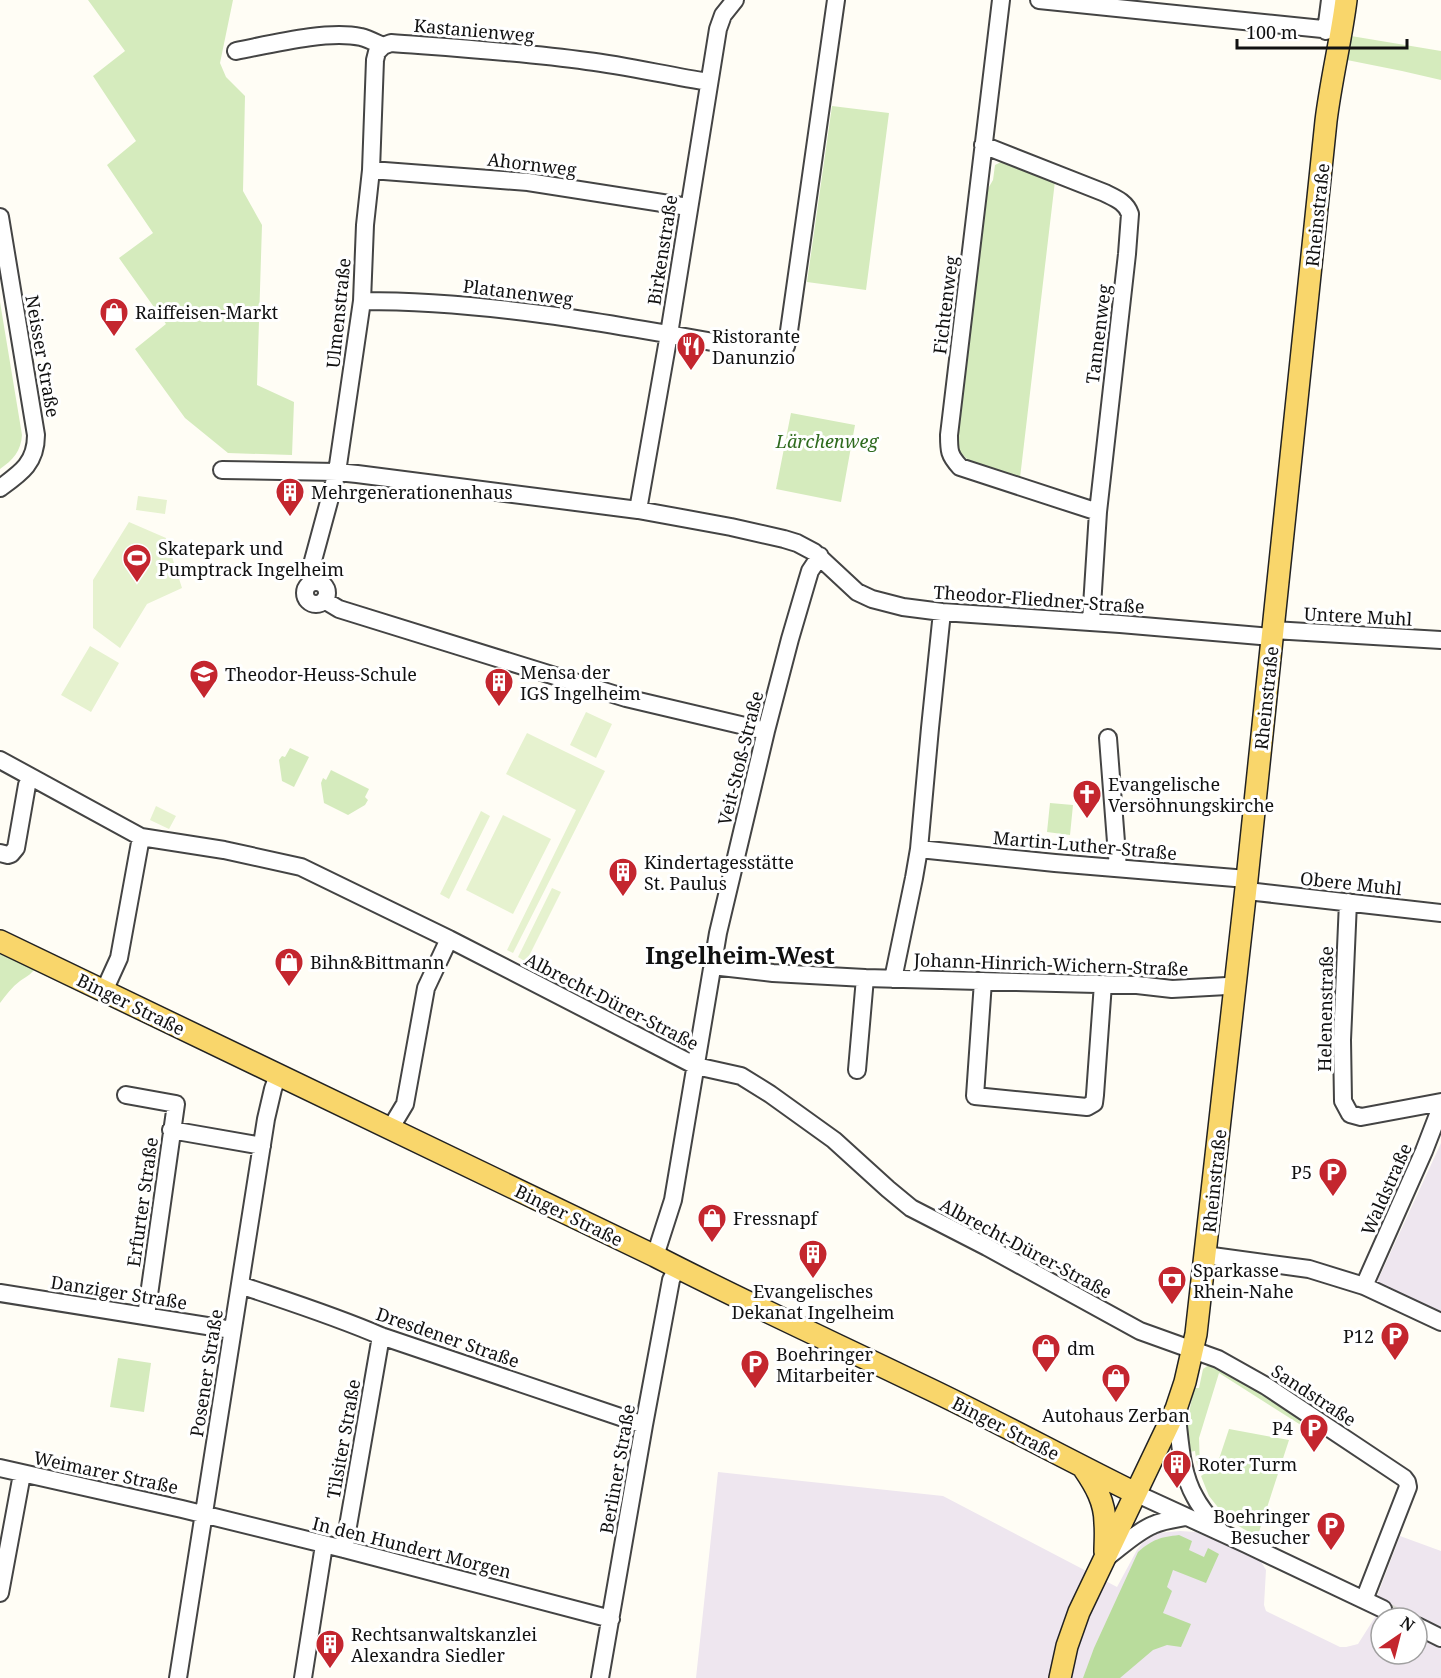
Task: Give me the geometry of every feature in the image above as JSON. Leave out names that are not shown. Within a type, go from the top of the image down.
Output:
[{"type":"main road","name":"Rheinstraße","points":[[1135,1494],[1176,1409],[1193,1350],[1206,1255],[1235,988],[1251,886],[1273,633],[1334,31],[1346,0]]},
{"type":"main road","name":"Binger Straße","points":[[0,940],[990,1419],[1135,1494]]},
{"type":"main road","points":[[1083,1468],[1093,1482],[1103,1506],[1105,1558]]},
{"type":"main road","points":[[1060,1678],[1067,1646],[1079,1612],[1135,1494]]},
{"type":"street","name":"Birkenstraße","points":[[638,510],[718,28],[723,15],[735,0]]},
{"type":"street","points":[[669,334],[768,352],[781,351],[786,346],[836,0]]},
{"type":"street","name":"Fichtenweg","points":[[1001,0],[949,435],[949,451],[960,467],[1098,512]]},
{"type":"street","points":[[1039,0],[1334,31]]},
{"type":"street","name":"Rheinstraße","points":[[1330,0],[1334,31]]},
{"type":"street","name":"Kastanienweg","points":[[236,51],[316,36],[360,37],[383,46],[391,43],[474,49],[589,61],[709,82]]},
{"type":"street","name":"Ulmenstraße","points":[[383,46],[377,52],[375,60],[371,170],[365,225],[362,301],[337,472],[311,568],[312,582],[305,590],[306,598],[315,604],[324,600],[339,609],[626,698],[766,731]]},
{"type":"street","name":"Tannenweg","points":[[983,145],[1105,193],[1121,201],[1130,214],[1098,512],[1091,622]]},
{"type":"street","name":"Ahornweg","points":[[371,170],[528,182],[688,207]]},
{"type":"street","name":"Neisser Straße","points":[[0,217],[36,435],[34,454],[26,467],[0,488]]},
{"type":"street","name":"Platanenweg","points":[[362,301],[444,303],[524,311],[669,334]]},
{"type":"street","name":"Theodor-Fliedner-Straße","points":[[222,470],[337,472],[638,510],[731,527],[784,539],[807,547],[820,556],[851,586],[872,600],[903,607],[942,612],[1273,633]]},
{"type":"street","name":"Veit-Stoß-Straße","points":[[655,1256],[673,1200],[718,933],[766,731],[807,581],[820,556]]},
{"type":"street","points":[[893,979],[919,849],[942,612]]},
{"type":"street","name":"Untere Muhl","points":[[1273,633],[1441,640]]},
{"type":"street","points":[[1108,738],[1118,868]]},
{"type":"street","name":"Albrecht-Dürer-Straße","points":[[0,760],[141,837],[224,850],[301,867],[448,939],[696,1066],[741,1076],[834,1140],[910,1208],[987,1247],[1140,1331],[1193,1350]]},
{"type":"street","points":[[0,853],[8,855],[16,848],[27,785],[31,777]]},
{"type":"street","points":[[104,991],[119,958],[141,837]]},
{"type":"street","name":"Martin-Luther-Straße","points":[[919,849],[1118,868],[1251,886]]},
{"type":"street","name":"Obere Muhl","points":[[1251,886],[1348,902],[1441,913]]},
{"type":"street","name":"Helenenstraße","points":[[1348,902],[1342,1040],[1343,1101],[1350,1114],[1361,1117],[1441,1102]]},
{"type":"street","points":[[390,1129],[405,1104],[426,988],[448,939]]},
{"type":"street","name":"Johann-Hinrich-Wichern-Straße","points":[[712,966],[773,973],[865,978],[1137,985],[1172,989],[1235,988]]},
{"type":"street","points":[[857,1070],[865,978]]},
{"type":"street","points":[[983,981],[975,1096],[1087,1107],[1094,1102],[1095,1095],[1103,984]]},
{"type":"street","name":"Posener Straße","points":[[178,1678],[262,1146],[278,1075]]},
{"type":"street","name":"Erfurter Straße","points":[[126,1095],[176,1104],[146,1316]]},
{"type":"street","name":"Waldstraße","points":[[1364,1286],[1441,1107]]},
{"type":"street","name":"Erfurter Straße","points":[[171,1130],[262,1146]]},
{"type":"street","points":[[1206,1255],[1309,1269],[1364,1286],[1441,1322]]},
{"type":"street","name":"Berliner Straße","points":[[600,1678],[671,1280],[677,1268]]},
{"type":"street","name":"Dresdener Straße","points":[[240,1285],[306,1306],[381,1336],[644,1425]]},
{"type":"street","name":"Danziger Straße","points":[[0,1293],[232,1330]]},
{"type":"street","name":"Tilsiter Straße","points":[[344,1549],[381,1336]]},
{"type":"street","name":"Sandstraße","points":[[1193,1350],[1218,1359],[1266,1386],[1407,1482],[1408,1487],[1364,1600]]},
{"type":"street","points":[[1176,1409],[1187,1478],[1195,1497],[1220,1532]]},
{"type":"street","name":"Weimarer Straße","points":[[0,1468],[203,1514]]},
{"type":"street","points":[[0,1590],[22,1474]]},
{"type":"street","name":"Binger Straße","points":[[1135,1494],[1364,1600],[1372,1606]]},
{"type":"street","name":"In den Hundert Morgen","points":[[203,1514],[611,1619]]},
{"type":"street","points":[[1105,1558],[1153,1525],[1186,1517]]},
{"type":"street","points":[[303,1678],[324,1545]]},
{"type":"shaded area","points":[[1441,1143],[1441,1314],[1377,1282]]},
{"type":"shaded area","points":[[718,1472],[943,1496],[1117,1587],[1143,1542],[1158,1533],[1196,1532],[1260,1560],[1266,1570],[1264,1605],[1266,1611],[1340,1647],[1358,1644],[1369,1627],[1369,1666],[1429,1666],[1429,1606],[1382,1606],[1384,1603],[1376,1599],[1400,1536],[1441,1551],[1441,1678],[696,1678]]},
{"type":"green space","points":[[88,0],[233,0],[220,63],[226,77],[245,96],[243,191],[262,225],[257,385],[294,402],[292,455],[228,453],[185,418],[135,349],[166,324],[119,258],[153,233],[107,165],[136,141],[93,76],[125,51]]},
{"type":"green space","points":[[1351,36],[1441,51],[1441,80],[1347,60]]},
{"type":"green space","points":[[832,106],[889,113],[866,290],[807,282]]},
{"type":"green space","points":[[1001,162],[1055,181],[1020,478],[969,461],[957,449],[956,440],[986,192],[993,180],[995,165]]},
{"type":"green space","points":[[0,302],[22,435],[15,455],[0,469]]},
{"type":"green space","name":"Lärchenweg","points":[[791,413],[855,425],[841,502],[776,489]]},
{"type":"green space","points":[[138,496],[167,500],[165,514],[136,510]]},
{"type":"green space","name":"Skatepark und Pumptrack Ingelheim","points":[[129,522],[166,538],[182,588],[147,604],[120,648],[93,628],[93,580]]},
{"type":"green space","points":[[90,646],[119,663],[91,712],[61,695]]},
{"type":"green space","points":[[586,712],[612,724],[596,758],[570,745]]},
{"type":"green space","points":[[527,733],[605,771],[513,953],[507,950],[576,810],[506,774]]},
{"type":"green space","points":[[290,748],[309,757],[294,787],[282,781],[279,760],[282,756],[285,757]]},
{"type":"green space","points":[[331,770],[369,789],[365,797],[368,800],[365,805],[348,815],[324,803],[321,783],[323,778],[326,780]]},
{"type":"green space","points":[[1050,803],[1073,805],[1070,835],[1047,832]]},
{"type":"green space","points":[[156,806],[176,816],[169,829],[150,820]]},
{"type":"green space","points":[[481,811],[490,816],[449,899],[440,894]]},
{"type":"green space","points":[[503,815],[551,839],[513,914],[466,890]]},
{"type":"green space","points":[[552,888],[561,892],[526,962],[518,957]]},
{"type":"green space","points":[[0,954],[35,969],[14,986],[0,1003]]},
{"type":"green space","points":[[118,1358],[151,1363],[144,1412],[110,1407]]},
{"type":"green space","points":[[1213,1365],[1270,1399],[1306,1424],[1304,1427],[1219,1373],[1199,1438],[1200,1467],[1197,1465],[1195,1451],[1189,1452],[1186,1428],[1194,1388],[1199,1388],[1203,1369]]},
{"type":"green space","points":[[1229,1429],[1289,1440],[1256,1536],[1228,1520],[1209,1496],[1201,1476],[1215,1471]]},
{"type":"green space","points":[[1179,1535],[1192,1541],[1189,1550],[1204,1557],[1208,1548],[1219,1554],[1206,1583],[1173,1570],[1167,1587],[1172,1591],[1163,1613],[1191,1624],[1181,1647],[1167,1645],[1153,1650],[1120,1678],[1083,1678],[1094,1648],[1138,1552],[1157,1539]]},
{"type":"place","name":"Raiffeisen-Markt","points":[[114,338]]},
{"type":"place","name":"Ristorante Danunzio","points":[[691,372]]},
{"type":"place","name":"Mehrgenerationenhaus","points":[[290,518]]},
{"type":"place","name":"Skatepark und Pumptrack Ingelheim","points":[[137,584]]},
{"type":"place","name":"Theodor-Heuss-Schule","points":[[204,700]]},
{"type":"place","name":"Mensa der IGS Ingelheim","points":[[499,708]]},
{"type":"place","name":"Evangelische Versöhnungskirche","points":[[1087,820]]},
{"type":"place","name":"Kindertagesstätte St. Paulus","points":[[623,898]]},
{"type":"place","name":"Bihn&Bittmann","points":[[289,988]]},
{"type":"place","name":"P5","points":[[1333,1198]]},
{"type":"place","name":"Fressnapf","points":[[712,1244]]},
{"type":"place","name":"Evangelisches Dekanat Ingelheim","points":[[813,1280]]},
{"type":"place","name":"Sparkasse Rhein-Nahe","points":[[1172,1306]]},
{"type":"place","name":"P12","points":[[1395,1362]]},
{"type":"place","name":"dm","points":[[1046,1374]]},
{"type":"place","name":"Boehringer Mitarbeiter","points":[[755,1390]]},
{"type":"place","name":"Autohaus Zerban","points":[[1116,1404]]},
{"type":"place","name":"P4","points":[[1314,1454]]},
{"type":"place","name":"Roter Turm","points":[[1177,1490]]},
{"type":"place","name":"Boehringer Besucher","points":[[1331,1552]]},
{"type":"place","name":"Rechtsanwaltskanzlei Alexandra Siedler","points":[[330,1670]]},
{"type":"district","name":"Ingelheim-West","points":[[740,954]]}]
